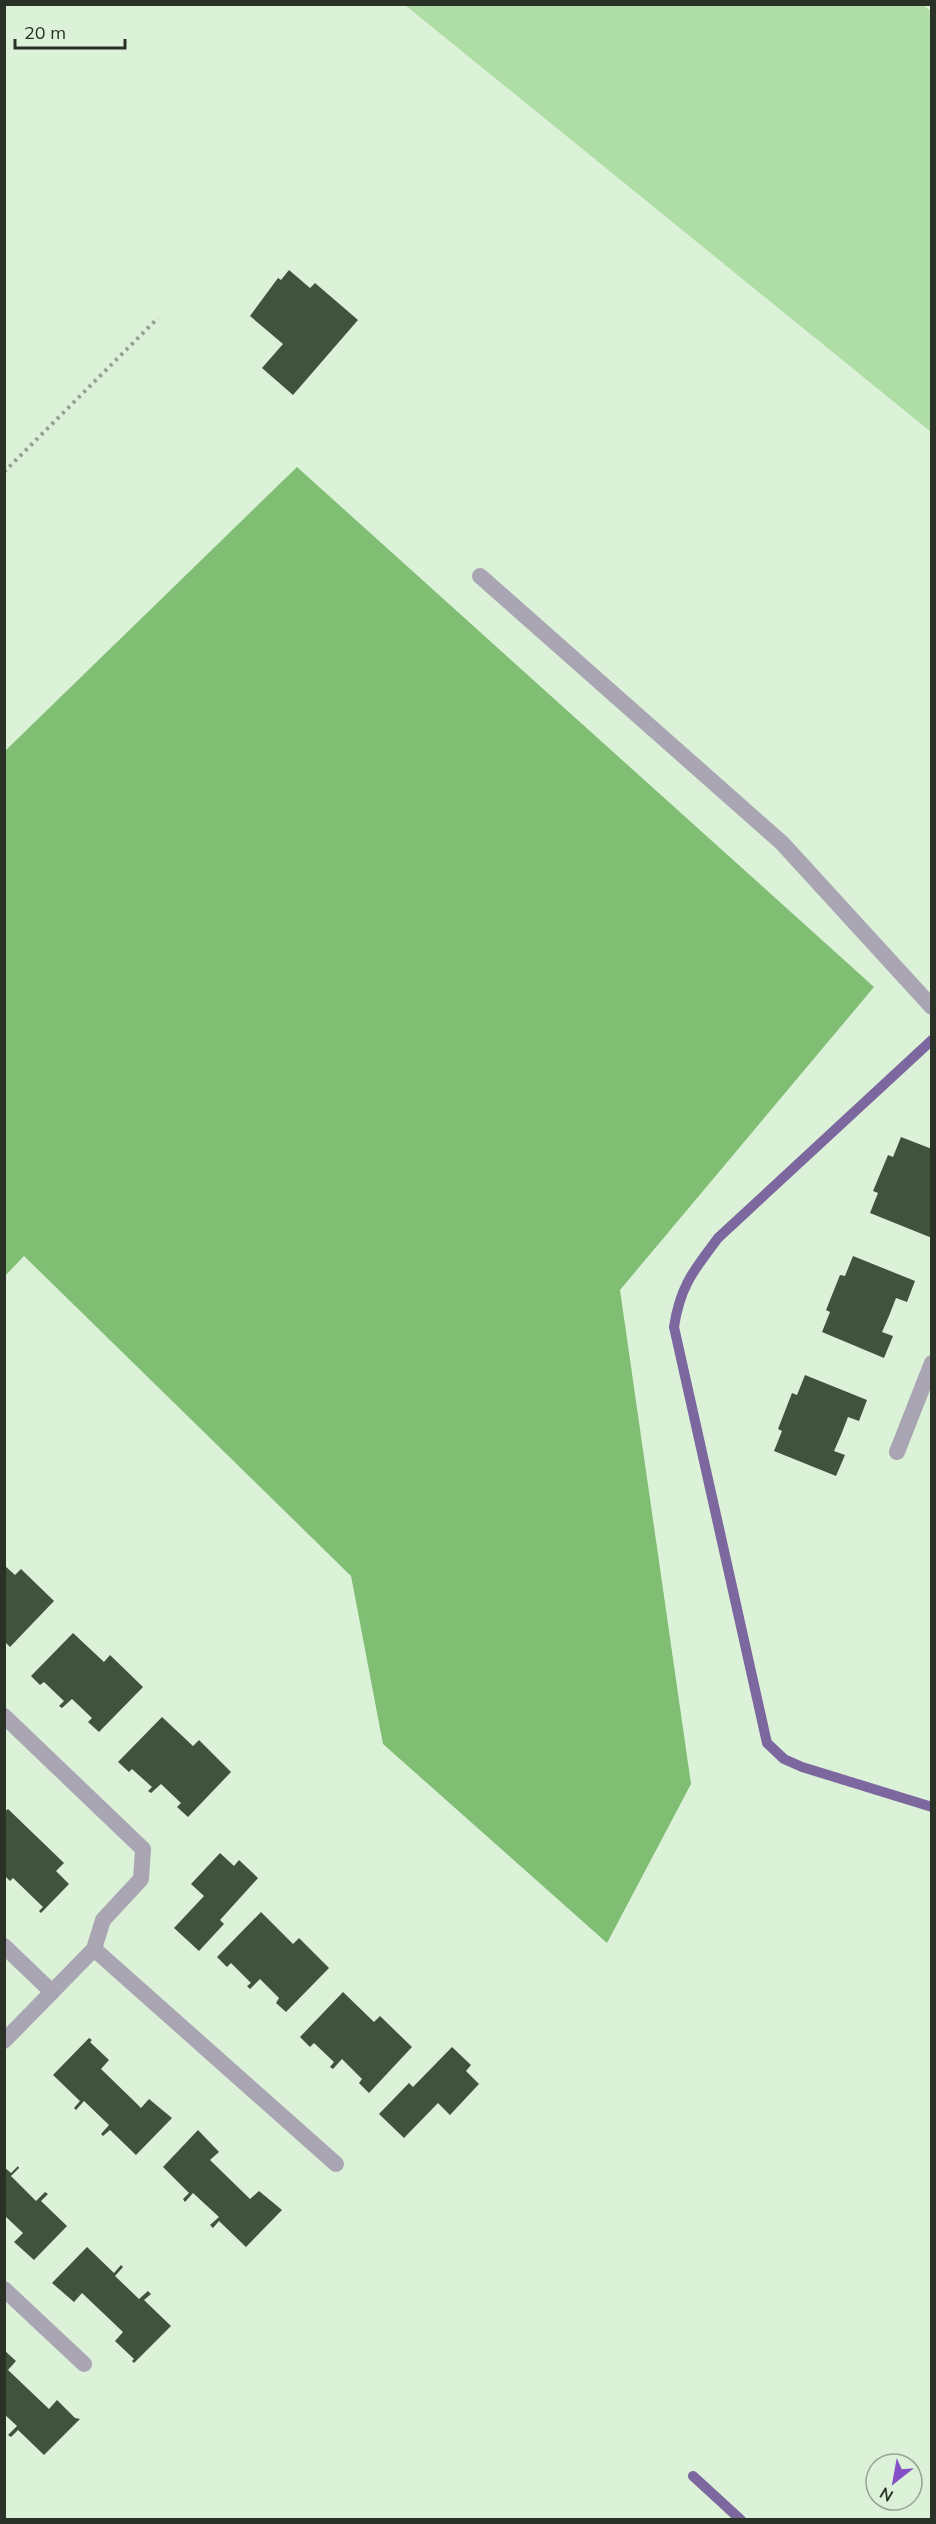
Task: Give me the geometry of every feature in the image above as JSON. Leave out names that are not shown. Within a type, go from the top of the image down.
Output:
[{"type":"street","points":[[480,576],[783,843],[932,1007]]},
{"type":"street","points":[[897,1452],[932,1363]]},
{"type":"street","points":[[4,1716],[143,1849],[141,1880],[103,1920],[94,1949],[4,2041]]},
{"type":"street","points":[[4,1946],[52,1992]]},
{"type":"street","points":[[94,1949],[336,2164]]},
{"type":"street","points":[[4,2289],[84,2364]]},
{"type":"path","points":[[4,472],[158,318]]},
{"type":"green space","points":[[405,5],[923,5],[932,12],[931,432]]},
{"type":"green space","points":[[297,467],[874,987],[620,1290],[691,1784],[607,1943],[383,1744],[351,1576],[24,1256],[5,1276],[5,751]]},
{"type":"building","points":[[289,270],[310,288],[315,283],[358,320],[293,395],[262,368],[283,344],[250,316],[278,278],[281,280]]},
{"type":"building","points":[[901,1137],[932,1149],[932,1238],[870,1213],[878,1193],[873,1191],[888,1155],[893,1157]]},
{"type":"building","points":[[853,1256],[915,1281],[907,1302],[896,1298],[882,1332],[893,1336],[884,1358],[822,1332],[830,1312],[826,1310],[840,1275],[845,1276]]},
{"type":"building","points":[[805,1375],[867,1400],[859,1421],[848,1417],[834,1451],[845,1455],[836,1476],[774,1451],[782,1431],[778,1429],[792,1393],[797,1395]]},
{"type":"building","points":[[4,1565],[15,1575],[21,1569],[54,1601],[10,1647],[4,1641]]},
{"type":"building","points":[[73,1633],[104,1662],[110,1655],[143,1687],[99,1732],[88,1722],[92,1718],[72,1699],[62,1708],[59,1706],[64,1701],[44,1682],[40,1685],[31,1676]]},
{"type":"building","points":[[162,1717],[193,1746],[199,1740],[231,1772],[188,1817],[177,1807],[181,1803],[161,1784],[151,1793],[148,1791],[152,1787],[132,1769],[129,1772],[118,1762]]},
{"type":"building","points":[[8,1809],[64,1863],[56,1871],[69,1884],[41,1913],[39,1911],[43,1907],[13,1878],[10,1881],[4,1875],[4,1812]]},
{"type":"building","points":[[220,1853],[234,1866],[239,1860],[258,1878],[220,1920],[224,1924],[199,1951],[174,1928],[204,1896],[191,1884]]},
{"type":"building","points":[[261,1912],[293,1944],[299,1938],[329,1968],[286,2012],[276,2003],[279,1998],[260,1979],[250,1989],[247,1986],[251,1983],[231,1963],[227,1967],[217,1957]]},
{"type":"building","points":[[343,1992],[374,2022],[380,2016],[412,2047],[369,2093],[359,2083],[362,2079],[342,2059],[333,2069],[330,2067],[334,2062],[314,2043],[310,2047],[300,2037]]},
{"type":"building","points":[[89,2038],[92,2040],[90,2042],[109,2060],[101,2069],[141,2108],[149,2099],[172,2118],[136,2155],[110,2130],[103,2136],[101,2134],[109,2125],[84,2101],[76,2110],[74,2108],[80,2101],[53,2075]]},
{"type":"building","points":[[452,2047],[471,2065],[466,2071],[479,2084],[450,2115],[438,2103],[404,2138],[379,2114],[409,2083],[413,2087]]},
{"type":"building","points":[[198,2130],[219,2152],[210,2160],[250,2199],[259,2191],[282,2210],[246,2247],[219,2221],[213,2228],[210,2225],[219,2217],[193,2193],[185,2202],[183,2199],[189,2193],[163,2167]]},
{"type":"building","points":[[18,2166],[19,2168],[11,2176],[36,2201],[45,2192],[48,2194],[41,2201],[67,2226],[34,2260],[14,2242],[23,2233],[4,2215],[4,2167],[11,2173]]},
{"type":"building","points":[[87,2247],[114,2273],[121,2265],[123,2267],[115,2276],[139,2299],[148,2291],[151,2294],[144,2300],[171,2326],[134,2363],[132,2361],[134,2359],[115,2341],[123,2332],[82,2293],[74,2302],[52,2283]]},
{"type":"building","points":[[4,2350],[16,2361],[8,2370],[49,2409],[57,2400],[75,2418],[80,2419],[44,2455],[18,2430],[11,2437],[8,2435],[17,2426],[4,2414]]},
{"type":"waterway","points":[[932,1040],[718,1238],[695,1269],[684,1289],[674,1327],[767,1743],[784,1759],[802,1767],[932,1807]]},
{"type":"waterway","points":[[693,2476],[741,2520]]}]
